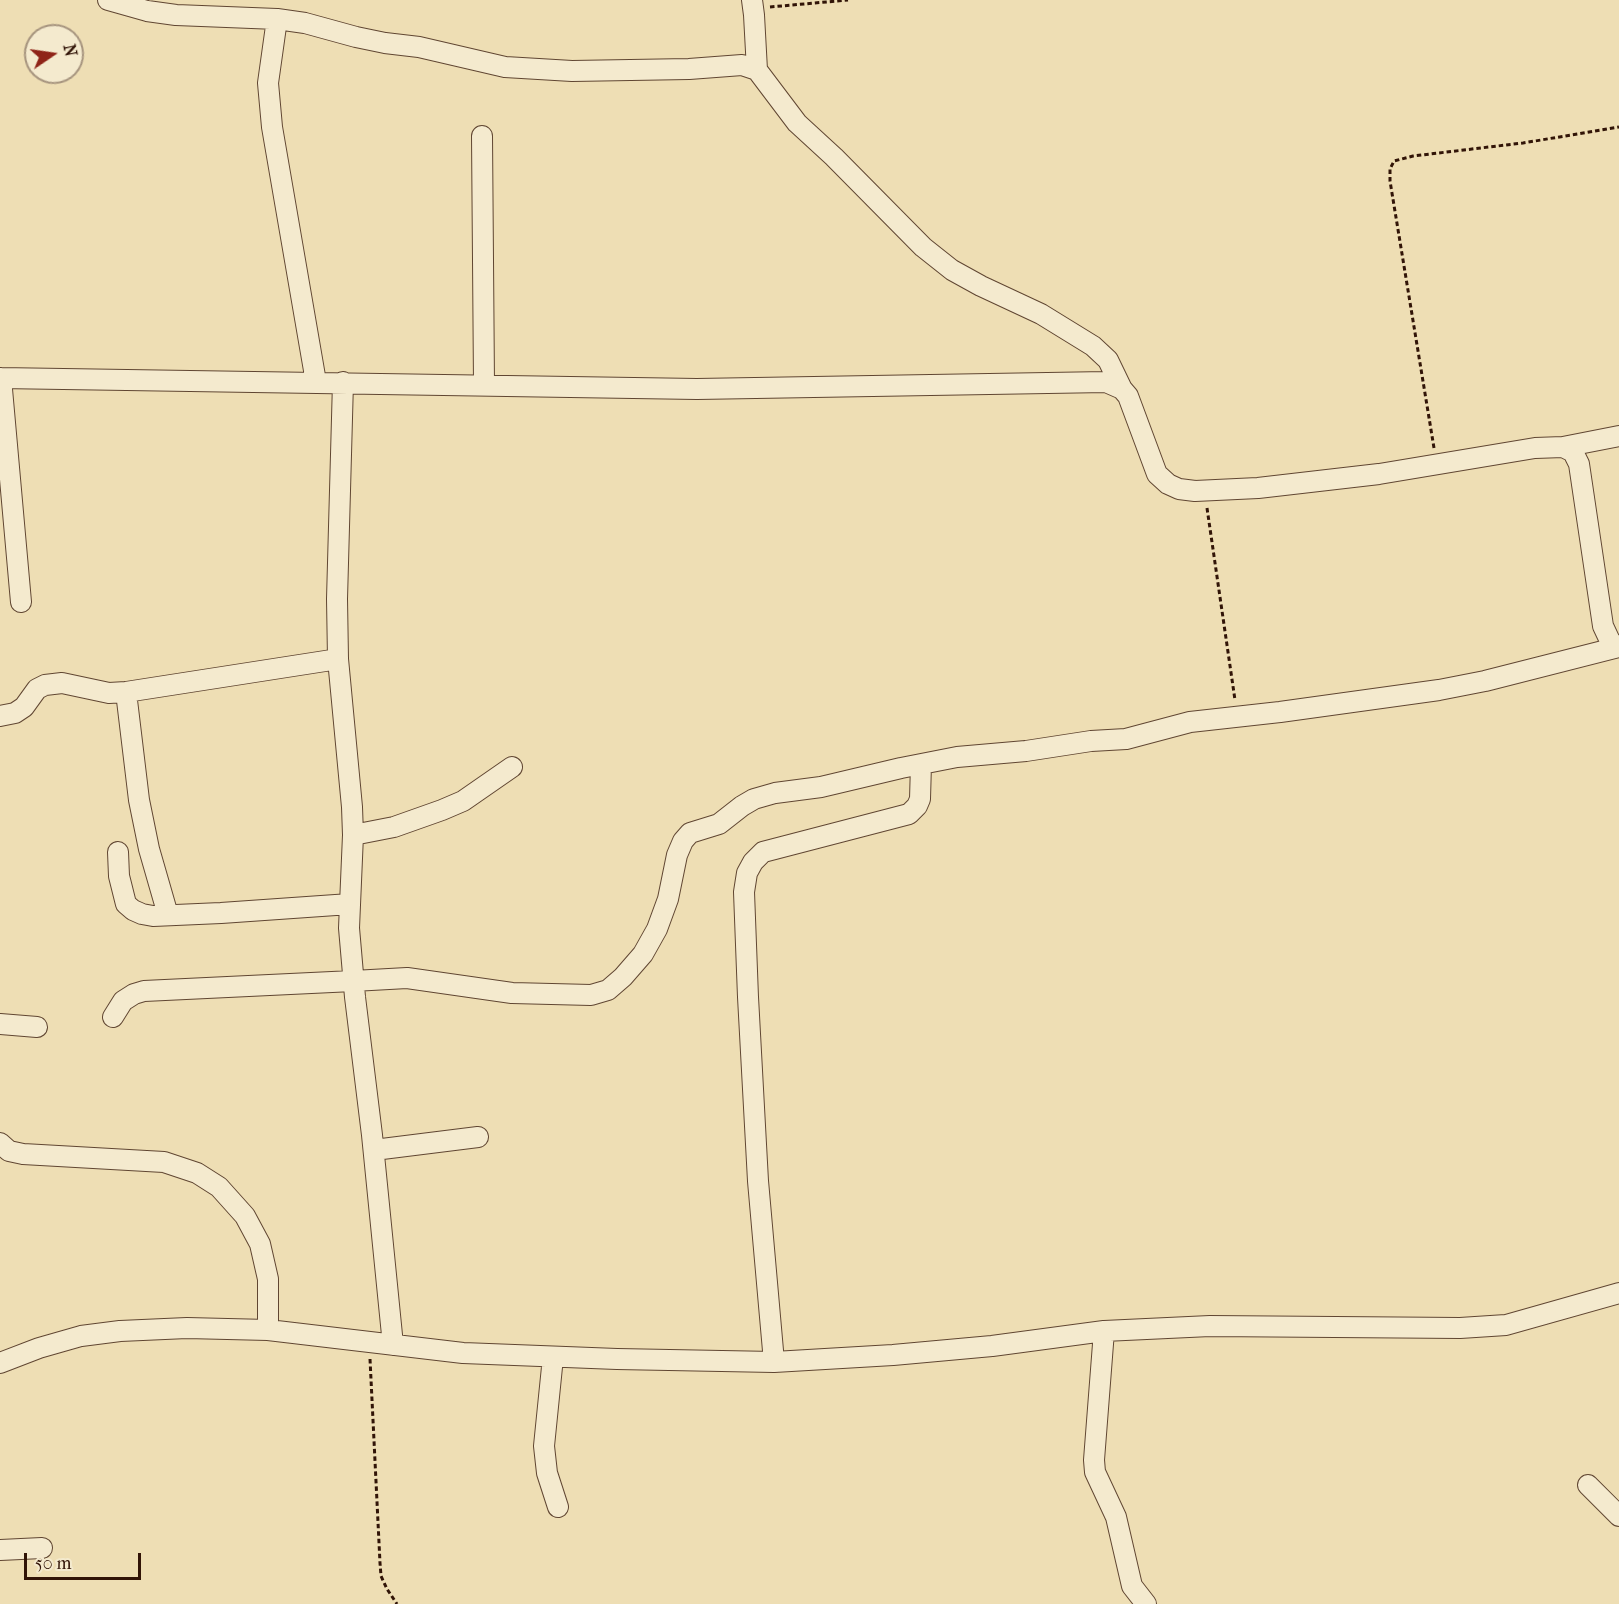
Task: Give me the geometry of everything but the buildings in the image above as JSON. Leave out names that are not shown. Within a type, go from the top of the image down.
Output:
[{"type":"street","points":[[108,0],[147,11],[176,8],[305,23],[356,38],[419,47],[505,67],[572,71],[689,69],[742,65],[757,70],[797,123],[859,181],[923,247],[952,270],[1041,314],[1094,346],[1108,360],[1134,408],[1157,474],[1168,484],[1179,489],[1204,491],[1379,474],[1535,448],[1563,447],[1619,436]]},
{"type":"street","points":[[752,4],[757,70]]},
{"type":"street","points":[[277,19],[268,83],[271,116],[316,382]]},
{"type":"street","points":[[482,136],[484,384]]},
{"type":"street","points":[[21,602],[0,378],[707,389],[994,385],[1081,381],[1106,382],[1122,389]]},
{"type":"street","points":[[343,382],[337,599],[338,659],[353,835],[349,928],[393,1345]]},
{"type":"street","points":[[1563,447],[1573,453],[1579,464],[1603,626],[1611,643],[1619,646]]},
{"type":"street","points":[[113,1017],[123,1001],[144,991],[407,978],[512,993],[591,995],[608,990],[643,954],[657,928],[668,899],[677,855],[683,841],[690,833],[720,824],[754,799],[821,787],[957,757],[1126,739],[1190,722],[1360,702],[1439,690],[1485,681],[1619,646]]},
{"type":"street","points":[[0,716],[15,713],[24,706],[37,689],[45,685],[62,683],[109,693],[126,692],[338,659]]},
{"type":"street","points":[[126,692],[138,800],[168,915]]},
{"type":"street","points":[[774,1362],[758,1181],[750,1043],[744,892],[747,873],[753,862],[763,852],[909,814],[920,799],[921,764]]},
{"type":"street","points":[[353,835],[394,827],[442,810],[463,801],[512,767]]},
{"type":"street","points":[[118,852],[119,876],[126,904],[142,914],[168,915],[350,904]]},
{"type":"street","points":[[0,1024],[38,1027]]},
{"type":"street","points":[[374,1150],[478,1137]]},
{"type":"street","points":[[0,1143],[9,1151],[23,1154],[164,1162],[197,1173],[219,1187],[245,1216],[260,1244],[268,1279],[268,1330]]},
{"type":"street","points":[[0,1363],[39,1348],[81,1336],[120,1331],[187,1328],[268,1330],[463,1353],[774,1362],[992,1346],[1104,1331],[1210,1326],[1460,1328],[1506,1325],[1619,1293]]},
{"type":"street","points":[[1104,1331],[1095,1472],[1116,1517],[1132,1586],[1146,1604]]},
{"type":"street","points":[[553,1356],[544,1446],[548,1473],[558,1508]]},
{"type":"street","points":[[1588,1485],[1619,1516]]},
{"type":"street","points":[[0,1550],[42,1548]]},
{"type":"path","points":[[752,4],[848,0]]},
{"type":"path","points":[[1437,465],[1390,181],[1390,169],[1394,161],[1413,156],[1523,143],[1619,127]]},
{"type":"path","points":[[1204,491],[1238,716]]},
{"type":"path","points":[[369,1342],[380,1563],[384,1583],[397,1604]]}]
